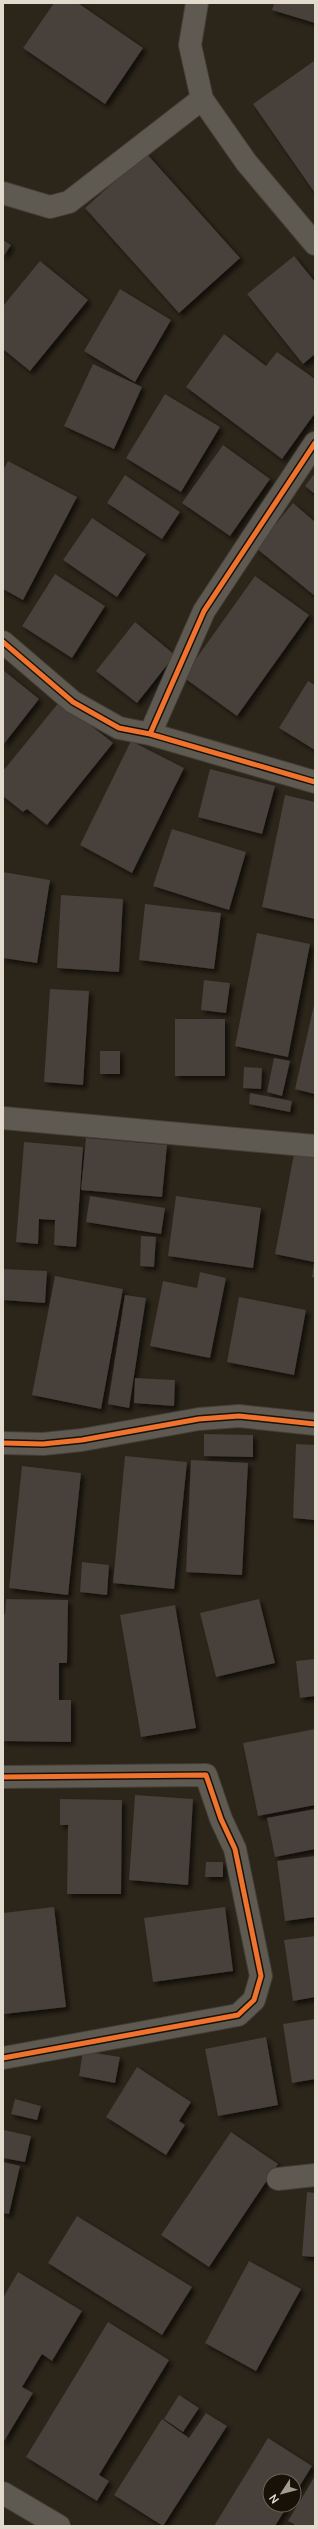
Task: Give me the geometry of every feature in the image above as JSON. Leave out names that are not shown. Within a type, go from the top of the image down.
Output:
[{"type":"street","points":[[197,3],[190,45],[202,99],[246,162],[315,244]]},
{"type":"street","points":[[3,193],[50,207],[69,202],[202,99]]},
{"type":"street","points":[[150,734],[204,611],[315,443]]},
{"type":"street","points":[[3,642],[73,702],[119,728],[150,734],[315,782]]},
{"type":"street","points":[[3,1118],[315,1146]]},
{"type":"street","points":[[3,1443],[42,1444],[82,1440],[199,1419],[239,1416],[315,1424]]},
{"type":"street","points":[[3,1777],[206,1775],[221,1819],[235,1849],[261,1976],[254,2000],[238,2016],[3,2058]]},
{"type":"street","points":[[278,2180],[315,2174]]},
{"type":"street","points":[[3,2493],[59,2526]]},
{"type":"building","points":[[54,3],[78,3],[143,48],[105,104],[23,48]]},
{"type":"building","points":[[274,3],[315,3],[315,23],[272,10]]},
{"type":"building","points":[[315,61],[315,193],[253,104]]},
{"type":"building","points":[[146,153],[240,258],[179,313],[85,208]]},
{"type":"building","points":[[3,240],[11,245],[3,257]]},
{"type":"building","points":[[294,256],[315,282],[315,354],[303,364],[247,294]]},
{"type":"building","points":[[40,261],[88,300],[30,371],[3,349],[3,306]]},
{"type":"building","points":[[120,289],[171,320],[135,382],[84,351]]},
{"type":"building","points":[[224,334],[266,366],[277,352],[315,379],[315,413],[282,459],[186,387]]},
{"type":"building","points":[[93,364],[142,387],[114,449],[64,426]]},
{"type":"building","points":[[165,394],[220,427],[181,492],[126,458]]},
{"type":"building","points":[[223,445],[270,479],[230,536],[182,503]]},
{"type":"building","points":[[8,461],[77,497],[23,600],[3,589],[3,470]]},
{"type":"building","points":[[315,473],[315,494],[305,486]]},
{"type":"building","points":[[125,475],[180,512],[162,539],[107,503]]},
{"type":"building","points":[[293,503],[315,522],[315,596],[256,548]]},
{"type":"building","points":[[92,518],[146,554],[117,597],[63,560]]},
{"type":"building","points":[[55,574],[105,606],[72,658],[22,626]]},
{"type":"building","points":[[255,576],[309,615],[237,716],[183,677]]},
{"type":"building","points":[[135,622],[175,655],[137,703],[96,671]]},
{"type":"building","points":[[3,670],[39,699],[3,745]]},
{"type":"building","points":[[308,681],[315,685],[315,750],[279,728]]},
{"type":"building","points":[[60,701],[113,743],[47,825],[27,809],[23,812],[3,796],[3,771]]},
{"type":"building","points":[[131,741],[184,768],[132,873],[80,845]]},
{"type":"building","points":[[210,769],[275,786],[262,834],[198,817]]},
{"type":"building","points":[[285,795],[315,802],[315,919],[262,907]]},
{"type":"building","points":[[172,829],[246,852],[229,910],[153,886]]},
{"type":"building","points":[[3,872],[50,880],[37,963],[3,958]]},
{"type":"building","points":[[61,895],[123,899],[119,972],[57,968]]},
{"type":"building","points":[[145,904],[221,913],[214,969],[139,960]]},
{"type":"building","points":[[257,933],[310,944],[288,1057],[235,1046]]},
{"type":"building","points":[[204,980],[230,983],[226,1013],[201,1010]]},
{"type":"building","points":[[50,989],[89,991],[83,1085],[44,1082]]},
{"type":"building","points":[[315,1005],[315,1094],[295,1089]]},
{"type":"building","points":[[175,1019],[225,1019],[225,1076],[175,1076]]},
{"type":"building","points":[[100,1051],[120,1051],[120,1074],[100,1074]]},
{"type":"building","points":[[274,1058],[290,1061],[282,1096],[267,1092]]},
{"type":"building","points":[[244,1067],[262,1068],[261,1089],[243,1088]]},
{"type":"building","points":[[250,1093],[292,1101],[290,1112],[249,1104]]},
{"type":"building","points":[[86,1138],[167,1145],[162,1197],[81,1190]]},
{"type":"building","points":[[24,1142],[83,1147],[76,1247],[54,1245],[55,1220],[39,1219],[38,1244],[16,1242]]},
{"type":"building","points":[[294,1154],[315,1158],[315,1278],[312,1277],[314,1262],[275,1254]]},
{"type":"building","points":[[90,1196],[165,1208],[161,1234],[86,1222]]},
{"type":"building","points":[[176,1196],[261,1208],[253,1268],[168,1256]]},
{"type":"building","points":[[141,1236],[156,1237],[154,1267],[140,1266]]},
{"type":"building","points":[[3,1269],[47,1271],[45,1303],[3,1300]]},
{"type":"building","points":[[200,1272],[226,1278],[210,1358],[150,1346],[163,1281],[197,1288]]},
{"type":"building","points":[[55,1276],[123,1289],[101,1409],[32,1395]]},
{"type":"building","points":[[125,1295],[146,1298],[129,1408],[108,1404]]},
{"type":"building","points":[[239,1297],[306,1310],[294,1375],[227,1362]]},
{"type":"building","points":[[135,1378],[175,1380],[174,1406],[134,1403]]},
{"type":"building","points":[[204,1434],[253,1435],[253,1457],[204,1456]]},
{"type":"building","points":[[296,1444],[315,1445],[315,1520],[293,1518]]},
{"type":"building","points":[[125,1456],[187,1462],[174,1589],[113,1583]]},
{"type":"building","points":[[191,1460],[248,1463],[242,1575],[186,1572]]},
{"type":"building","points":[[22,1466],[81,1473],[68,1595],[9,1588]]},
{"type":"building","points":[[82,1562],[109,1565],[107,1595],[80,1592]]},
{"type":"building","points":[[6,1599],[68,1600],[67,1663],[59,1663],[59,1700],[71,1700],[71,1742],[3,1741],[3,1614],[5,1614]]},
{"type":"building","points":[[259,1599],[275,1663],[216,1677],[200,1613]]},
{"type":"building","points":[[175,1605],[196,1728],[141,1737],[120,1615]]},
{"type":"building","points":[[315,1659],[315,1696],[300,1698],[296,1661]]},
{"type":"building","points":[[315,1729],[315,1805],[258,1816],[243,1743]]},
{"type":"building","points":[[135,1795],[193,1799],[188,1885],[129,1880]]},
{"type":"building","points":[[60,1799],[122,1800],[121,1894],[67,1894],[68,1825],[60,1825]]},
{"type":"building","points":[[315,1809],[315,1849],[275,1857],[267,1818]]},
{"type":"building","points":[[315,1856],[315,1917],[285,1921],[277,1861]]},
{"type":"building","points":[[206,1862],[223,1862],[223,1877],[205,1877]]},
{"type":"building","points":[[54,1907],[66,2007],[4,2014],[3,1913]]},
{"type":"building","points":[[225,1907],[233,1971],[153,1982],[144,1918]]},
{"type":"building","points":[[315,1936],[315,1997],[293,2001],[284,1940]]},
{"type":"building","points":[[315,2019],[315,2079],[292,2083],[283,2024]]},
{"type":"building","points":[[266,2037],[278,2105],[218,2116],[205,2049]]},
{"type":"building","points":[[83,2051],[120,2057],[115,2083],[79,2076]]},
{"type":"building","points":[[137,2067],[191,2102],[179,2121],[185,2125],[166,2155],[106,2117]]},
{"type":"building","points":[[15,2099],[41,2106],[37,2120],[11,2114]]},
{"type":"building","points":[[4,2130],[31,2136],[25,2162],[3,2158]]},
{"type":"building","points":[[231,2132],[278,2164],[209,2267],[161,2235]]},
{"type":"building","points":[[3,2162],[20,2166],[9,2214],[3,2213]]},
{"type":"building","points":[[307,2192],[315,2193],[315,2257],[302,2256]]},
{"type":"building","points":[[77,2216],[192,2287],[162,2335],[48,2263]]},
{"type":"building","points":[[249,2261],[301,2289],[256,2371],[205,2343]]},
{"type":"building","points":[[18,2272],[82,2311],[52,2361],[42,2354],[22,2387],[33,2393],[3,2443],[3,2298]]},
{"type":"building","points":[[108,2322],[169,2360],[99,2475],[109,2481],[97,2501],[26,2457]]},
{"type":"building","points":[[179,2395],[199,2408],[183,2432],[164,2419]]},
{"type":"building","points":[[206,2413],[227,2426],[163,2526],[114,2495],[162,2419],[189,2438]]},
{"type":"building","points":[[268,2438],[312,2466],[302,2482],[302,2473],[262,2473],[262,2513],[283,2513],[275,2526],[214,2526]]},
{"type":"building","points":[[315,2476],[315,2526],[297,2526],[288,2521],[293,2513],[302,2513],[302,2498]]},
{"type":"cycle path","points":[[150,734],[204,611],[315,443]]},
{"type":"cycle path","points":[[3,642],[73,702],[119,728],[150,734],[315,782]]},
{"type":"cycle path","points":[[3,1443],[43,1444],[82,1440],[199,1419],[239,1416],[315,1424]]},
{"type":"cycle path","points":[[3,1777],[206,1775],[221,1819],[235,1849],[261,1976],[254,2000],[238,2015],[3,2058]]}]
